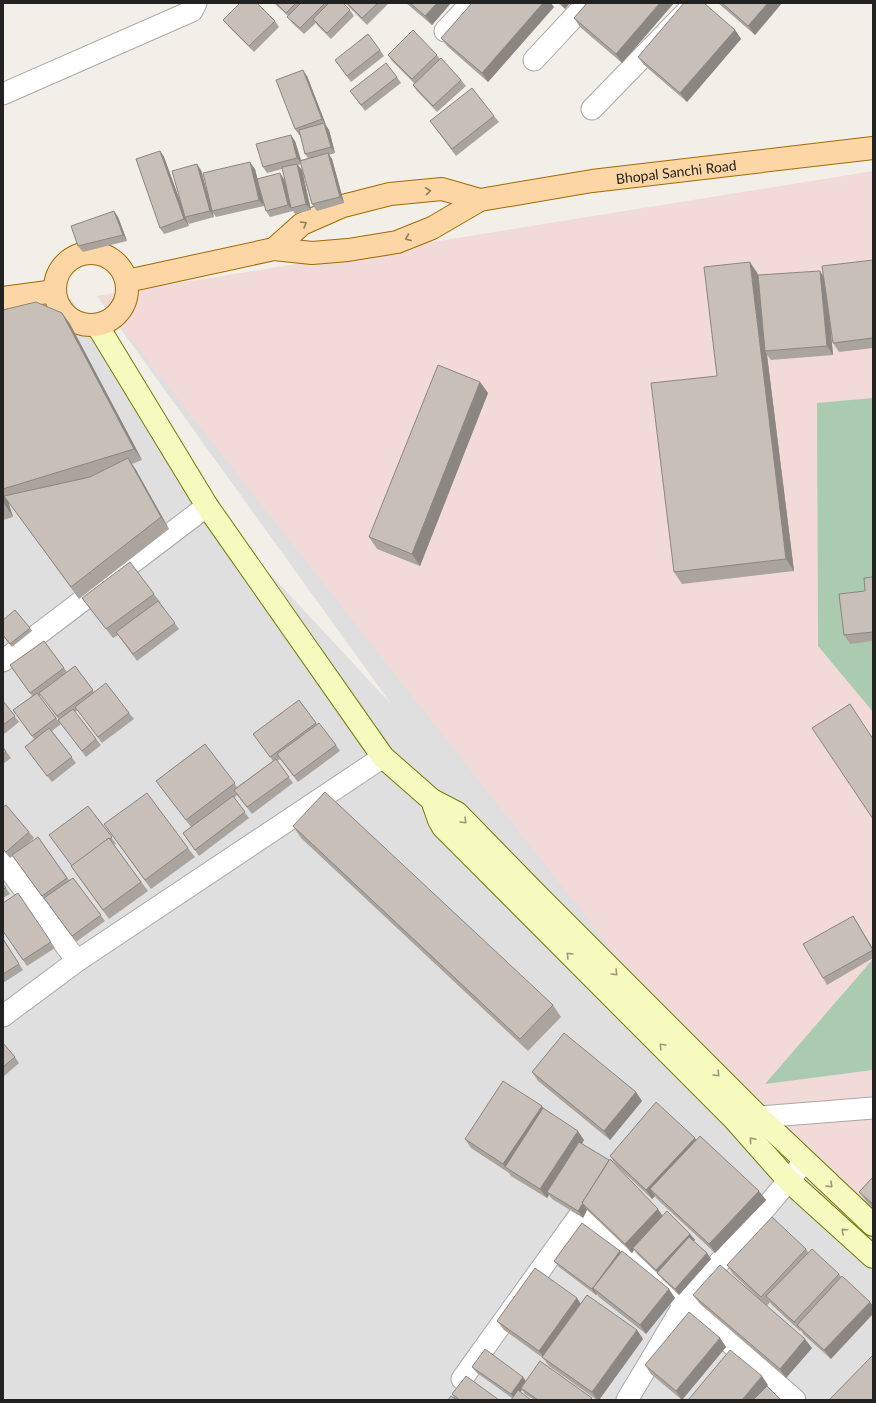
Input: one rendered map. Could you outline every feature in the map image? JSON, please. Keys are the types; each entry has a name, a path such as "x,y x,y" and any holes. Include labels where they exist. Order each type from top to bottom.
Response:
{"main road":[{"name":"Bhopal Sanchi Road","path":"480,200 592,181 873,148"},
{"path":"274,249 302,224 343,206 390,194 442,189 480,200"},
{"path":"127,281 274,249 312,253 348,250 397,242 432,228 480,200"},
{"path":"92,252 109,258 122,270 127,281 127,293 124,304 117,314 108,321 97,325 84,324 73,320 64,313 58,303 55,291 56,279 61,268 69,259 80,254 92,252"},
{"path":"3,298 55,291"},
{"path":"97,325 207,506 383,758 432,800 438,820 443,827 535,907 689,1060 759,1117 873,1225"},
{"path":"689,1060 734,1119 789,1181 873,1258"}],"street":[{"path":"3,94 192,11 196,3"},
{"path":"445,31 472,3"},
{"path":"534,60 587,3"},
{"path":"592,110 695,3"},
{"path":"3,661 207,506"},
{"path":"3,1016 77,961 383,758"},
{"path":"3,861 77,961"},
{"path":"9,905 28,893"},
{"path":"734,1119 873,1108"},
{"path":"627,1400 685,1303 805,1161"},
{"path":"462,1379 579,1216 685,1303 794,1400"}],"shaded area":[{"path":"873,171 873,1231 742,1115 97,296"},
{"path":"873,180 873,1400 3,1400 3,309 71,299 207,506 392,705 97,296"}],"green space":[{"path":"873,398 873,712 818,646 817,403"},
{"path":"873,959 873,1070 765,1084"}],"building":[{"path":"240,3 257,3 275,21 249,46 223,20"},
{"path":"276,3 296,3 286,13"},
{"path":"301,3 325,3 300,28 287,17"},
{"path":"329,3 343,3 350,10 327,33 313,19"},
{"path":"347,3 378,3 362,18"},
{"path":"410,3 437,3 425,16"},
{"path":"472,3 543,3 482,73 441,38"},
{"path":"587,3 660,3 616,54 574,18"},
{"path":"684,3 704,3 735,30 680,93 638,57"},
{"path":"722,3 768,3 748,26"},
{"path":"413,30 437,55 412,79 388,55"},
{"path":"368,34 380,50 347,76 335,60"},
{"path":"441,58 461,80 433,106 413,85"},
{"path":"386,63 397,77 361,105 350,91"},
{"path":"303,70 322,119 295,129 276,80"},
{"path":"472,88 494,116 452,149 430,121"},
{"path":"324,123 331,147 305,154 299,130"},
{"path":"291,135 297,158 263,167 256,144"},
{"path":"160,151 184,219 160,228 136,159"},
{"path":"328,153 340,197 312,204 300,161"},
{"path":"250,162 259,200 212,211 203,173"},
{"path":"197,164 210,211 185,217 172,171"},
{"path":"297,164 306,204 291,208 282,167"},
{"path":"280,173 288,205 266,211 257,179"},
{"path":"114,211 123,235 78,246 71,226"},
{"path":"873,260 873,338 833,343 822,266"},
{"path":"750,262 786,559 674,572 651,383 717,376 704,267"},
{"path":"820,271 827,346 765,351 758,275"},
{"path":"36,302 62,313 134,449 3,489 3,310"},
{"path":"438,365 480,382 412,554 369,537"},
{"path":"128,458 161,517 71,587 4,496 90,477"},
{"path":"130,562 154,594 106,629 82,598"},
{"path":"873,577 873,632 844,635 839,594 865,591 864,578"},
{"path":"158,601 175,623 133,654 116,632"},
{"path":"15,610 30,628 10,644 3,635 3,620"},
{"path":"44,641 64,668 30,693 10,665"},
{"path":"75,666 93,690 57,716 39,693"},
{"path":"106,683 129,713 98,737 75,707"},
{"path":"37,693 56,718 32,736 13,710"},
{"path":"299,700 316,723 270,757 253,734"},
{"path":"3,701 15,716 3,725"},
{"path":"850,704 873,739 873,819 812,728"},
{"path":"73,709 96,739 82,751 58,720"},
{"path":"319,723 336,745 294,776 277,754"},
{"path":"49,728 72,757 47,776 25,747"},
{"path":"205,744 235,783 186,820 156,781"},
{"path":"3,747 6,752 3,754"},
{"path":"276,759 289,777 247,807 234,790"},
{"path":"325,792 553,1005 520,1039 293,826"},
{"path":"147,793 188,848 145,880 104,824"},
{"path":"233,796 245,812 195,850 183,833"},
{"path":"6,805 29,832 6,852 3,849 3,807"},
{"path":"88,806 112,837 72,866 49,835"},
{"path":"38,837 67,878 42,896 12,855"},
{"path":"109,838 141,882 103,910 71,866"},
{"path":"73,878 101,915 72,936 44,898"},
{"path":"18,893 51,942 23,960 3,931 3,903"},
{"path":"853,916 873,950 823,978 803,944"},
{"path":"3,939 19,964 3,974"},
{"path":"564,1033 636,1092 604,1131 532,1072"},
{"path":"3,1043 15,1057 3,1067"},
{"path":"503,1081 542,1106 503,1164 465,1139"},
{"path":"656,1102 695,1138 646,1190 610,1156"},
{"path":"543,1108 578,1131 540,1189 505,1167"},
{"path":"700,1136 759,1191 709,1244 650,1189"},
{"path":"579,1142 609,1160 578,1211 547,1192"},
{"path":"610,1159 658,1209 625,1244 582,1203"},
{"path":"873,1177 873,1204 859,1192"},
{"path":"667,1211 690,1234 656,1270 633,1248"},
{"path":"772,1217 806,1249 761,1297 727,1265"},
{"path":"582,1223 620,1251 592,1289 554,1261"},
{"path":"689,1237 707,1253 675,1289 657,1273"},
{"path":"812,1249 839,1274 794,1322 766,1296"},
{"path":"622,1251 669,1289 640,1325 593,1288"},
{"path":"720,1265 805,1339 780,1369 693,1295"},
{"path":"535,1268 577,1298 539,1351 497,1321"},
{"path":"842,1276 870,1302 824,1350 797,1325"},
{"path":"587,1295 637,1330 592,1392 542,1357"},
{"path":"689,1312 720,1338 676,1391 645,1365"},
{"path":"485,1349 523,1377 511,1394 472,1367"},
{"path":"730,1350 762,1376 742,1400 689,1399"},
{"path":"873,1355 873,1400 829,1400"},
{"path":"540,1361 592,1398 590,1400 538,1400 521,1388"},
{"path":"466,1376 499,1400 460,1400 452,1394"},
{"path":"767,1386 781,1400 753,1400"},
{"path":"518,1390 531,1400 511,1400"},
{"path":"451,1396 457,1400 448,1400"}]}
